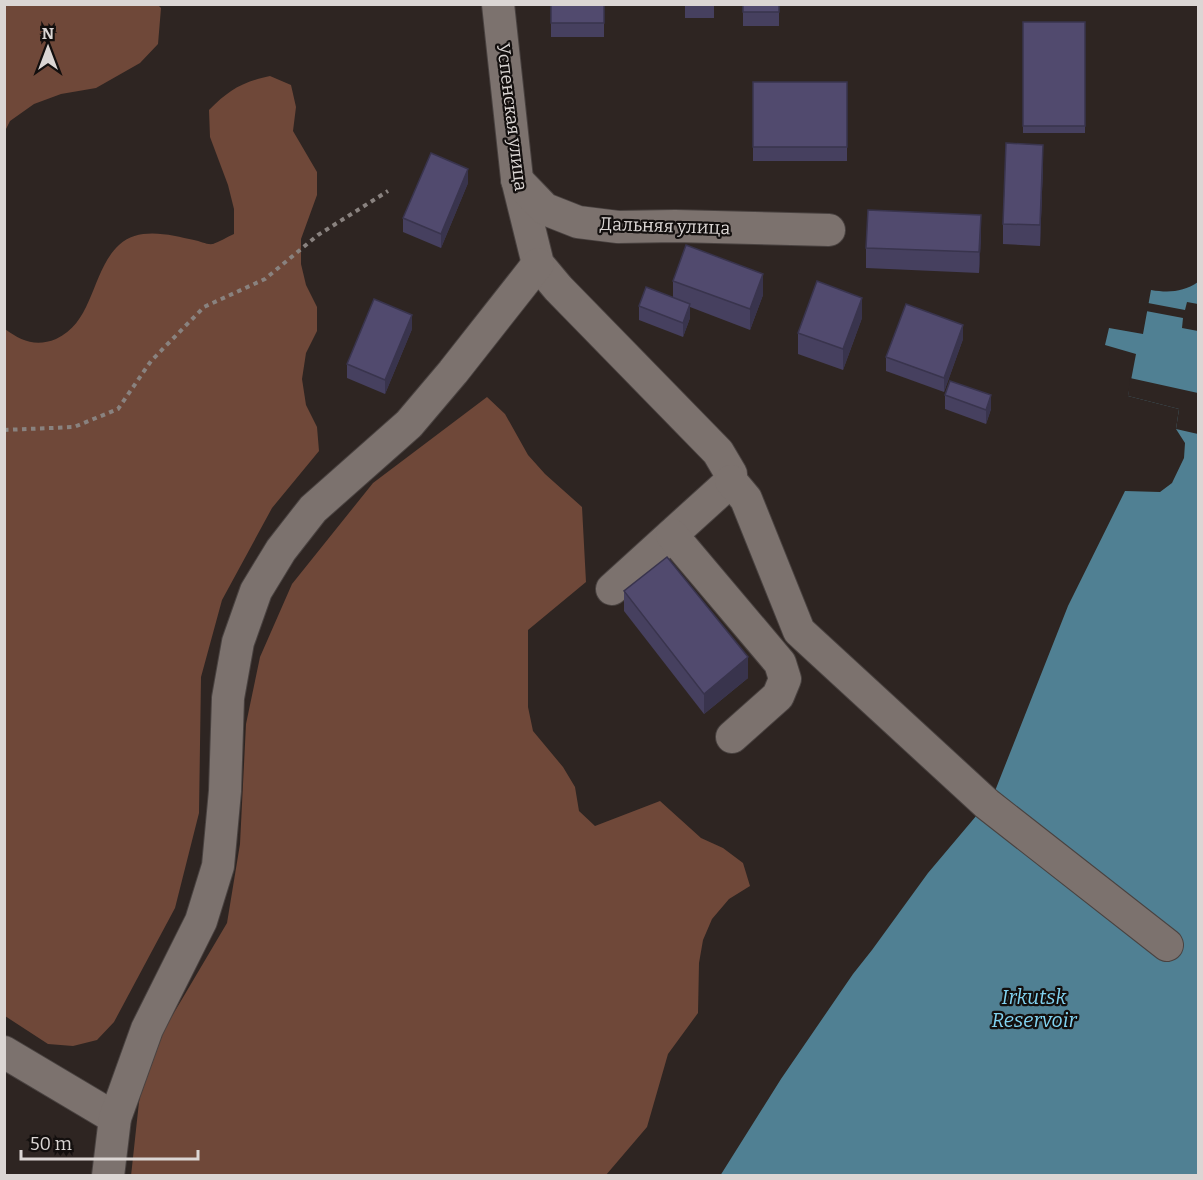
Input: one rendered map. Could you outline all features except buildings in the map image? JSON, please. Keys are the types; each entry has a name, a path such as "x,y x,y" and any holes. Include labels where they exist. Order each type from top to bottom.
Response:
{"street":[{"name":"Успенская улица","path":"498,4 517,179 538,264"},
{"name":"Дальняя улица","path":"517,179 545,209 578,222 618,228 675,226 829,230"},
{"path":"108,1176 115,1118 147,1029 201,921 218,866 225,791 228,698 238,642 256,591 281,550 313,509 409,424 538,264 558,288 718,452 731,474 731,481 746,499 800,631 987,804 1167,945"},
{"path":"612,589 731,481"},
{"path":"672,535 780,663 785,679 778,696 732,737"},
{"path":"4,1052 115,1118"}],"path":[{"path":"4,430 74,427 118,409 151,361 204,307 265,279 318,235 388,191"}],"shaded area":[{"path":"5,4 158,5 161,8 158,44 140,63 96,88 61,94 34,104 10,121 5,131"},
{"path":"270,76 291,85 296,107 293,131 317,172 317,195 301,239 301,264 306,285 317,307 317,331 306,353 302,379 306,405 317,427 319,451 272,508 222,600 201,677 199,813 175,908 114,1022 97,1040 73,1046 48,1044 5,1016 5,329 23,340 35,343 56,339 68,331 85,309 110,256 127,239 155,234 211,244 234,234 234,209 228,185 210,137 209,110 237,88"},
{"path":"487,397 505,414 528,455 545,474 582,507 586,582 528,630 528,707 533,731 563,767 575,787 579,811 595,826 660,801 701,838 723,848 743,863 750,886 729,899 712,919 703,940 699,963 698,1013 668,1054 647,1127 606,1175 131,1176 139,1102 149,1055 227,923 240,844 246,724 260,657 292,584 373,483"}],"water":[{"name":"Irkutsk Reservoir","path":"1198,282 1198,1175 720,1176 781,1079 853,974 928,873 993,796 1068,606 1125,491 1160,492 1172,483 1184,458 1185,443 1176,429 1179,409 1128,396 1136,354 1105,345 1109,328 1143,334 1151,290 1176,291"}],"pier":[{"path":"1187,302 1198,304 1198,331 1182,328 1183,318 1146,311 1148,303 1185,310"},
{"path":"1130,378 1198,393 1198,434 1176,429 1179,409 1128,396"}]}
